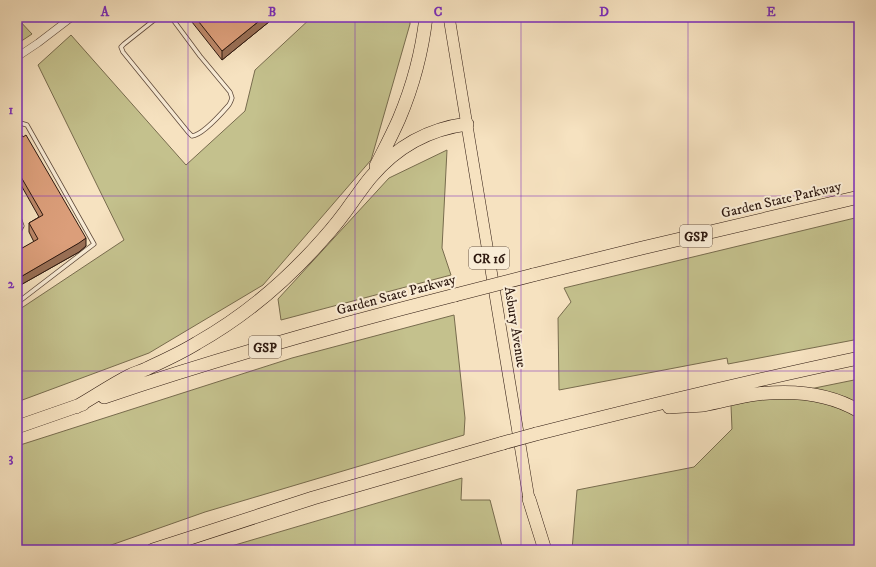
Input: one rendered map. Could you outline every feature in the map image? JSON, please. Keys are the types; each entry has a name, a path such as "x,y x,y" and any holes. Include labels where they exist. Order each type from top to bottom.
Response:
{"highway":[{"path":"371,177 400,117 410,88 419,56 426,17"},
{"path":"76,407 129,376 157,364 198,343 248,309 273,289 311,253 339,221 371,177 392,156 405,146 430,133 446,127 467,124"},
{"name":"Garden State Parkway","path":"17,427 260,348 368,317 635,250 859,197"},
{"path":"153,550 313,498 536,434 635,408 859,358"},
{"path":"635,408 703,405 757,394 788,393 818,396 830,399 851,406 859,411"},
{"path":"529,499 545,550"}],"main road":[{"name":"Asbury Avenue","path":"449,17 529,499"}],"street":[{"path":"17,57 72,17"}],"lane":[{"path":"158,17 121,47 123,52 188,132 192,136 196,136 212,123 229,105 232,98 230,92 200,56 171,17"},
{"path":"17,122 27,124 94,244 17,303"},
{"path":"17,212 22,226 17,235"}],"shaded area":[{"path":"312,17 410,17 410,24 371,160 263,285 149,353 17,402 17,311 124,240 38,65 71,35 186,165 245,111 255,70"},
{"path":"17,18 32,34 17,44"},
{"path":"447,150 442,248 451,275 281,320 278,299 389,178"},
{"path":"859,217 859,339 728,364 727,358 559,390 558,318 571,302 564,288"},
{"path":"454,315 465,418 464,435 205,512 97,550 17,550 17,446 292,358"},
{"path":"859,379 859,550 572,550 577,490 694,467 732,429 731,405"},
{"path":"462,478 461,500 490,500 503,550 218,550"}],"building":[{"path":"195,17 264,17 222,51"},
{"path":"21,134 23,137 26,135 86,238 17,279 17,251 38,239 29,223 43,215 17,170 17,136"}]}
